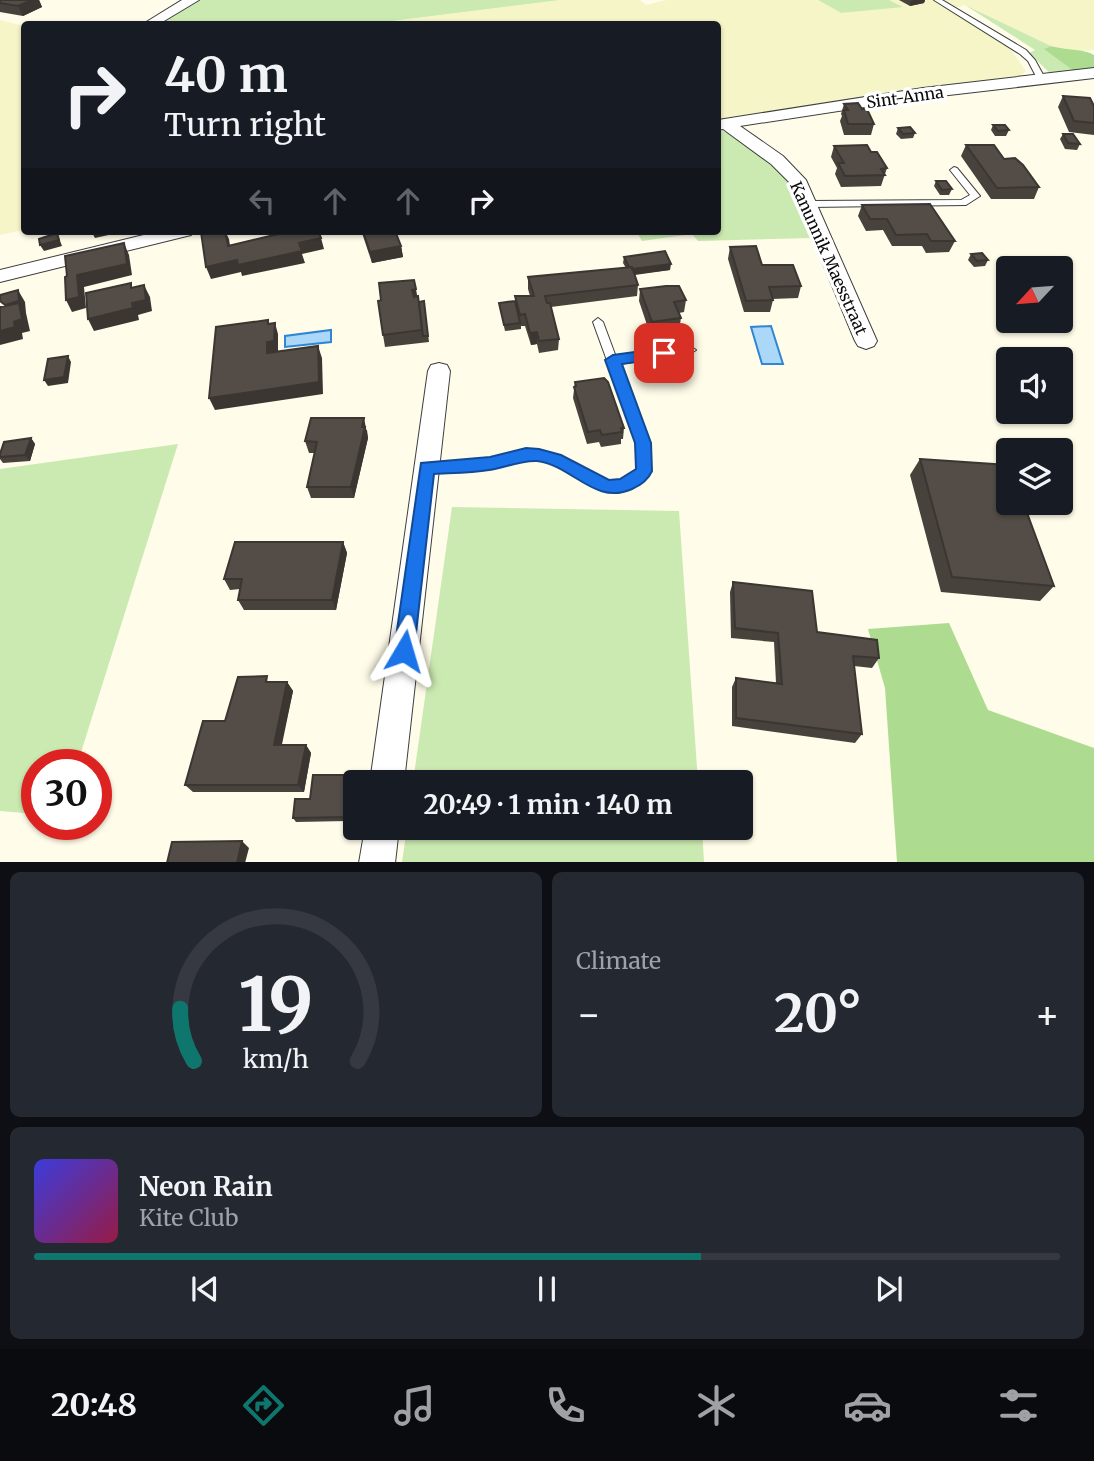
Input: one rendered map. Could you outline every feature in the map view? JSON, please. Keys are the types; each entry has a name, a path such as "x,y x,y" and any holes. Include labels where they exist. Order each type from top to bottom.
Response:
{"street":[{"path":"155,21 192,0"},
{"name":"Sint-Anna","path":"722,125 923,93 1094,74"},
{"name":"Kanunnik Maesstraat","path":"722,125 788,169 797,180 866,341"},
{"path":"82,235 84,255"},
{"path":"0,276 167,235"},
{"path":"389,770 439,370"},
{"path":"377,862 380,840"}],"lane":[{"path":"937,0 1023,52 1036,67 1042,80"},
{"path":"809,204 963,203 971,200 975,196 954,170"},
{"path":"427,468 490,464 526,455 539,455 555,459 607,487 622,486 637,479 644,471 643,443 598,322"},
{"path":"613,360 690,349"}],"green space":[{"path":"198,0 560,0 392,21 163,21"},
{"path":"560,0 640,0 646,5 666,0 818,0 841,13 901,6 889,0 1094,0 1094,50 1071,52 1051,46 965,5 952,9 1011,50 1026,71 1021,76 914,89 721,120 721,21 392,21"},
{"path":"818,0 889,0 903,7 841,13"},
{"path":"965,5 1051,46 1045,49 1075,72 1053,76 1029,53 1035,50"},
{"path":"0,20 21,25 21,231 0,235"},
{"path":"1051,46 1094,55 1094,70 1075,72 1044,49"},
{"path":"721,131 759,151 786,177 795,192 812,238 698,241 693,235 721,235"},
{"path":"638,235 685,235 642,241"},
{"path":"178,444 82,749 21,749 21,813 0,811 0,469"},
{"path":"452,507 679,511 697,770 415,770"},
{"path":"949,623 988,710 1094,748 1094,862 897,862 885,688 868,629"},
{"path":"405,840 703,840 704,862 402,862"}],"water":[{"path":"771,326 783,364 762,364 751,327"},
{"path":"331,330 331,342 285,347 285,336"}],"building":[{"path":"0,0 32,0 18,6 0,3"},
{"path":"1063,96 1090,98 1094,106 1094,123 1074,121"},
{"path":"858,103 862,109 867,109 874,124 848,124 844,110 848,110 844,104"},
{"path":"993,125 1005,125 1009,130 998,131"},
{"path":"910,127 915,133 903,134 898,128"},
{"path":"1063,134 1073,134 1080,144 1068,143"},
{"path":"867,145 871,152 877,152 887,168 881,169 885,175 845,176 838,163 844,163 834,146"},
{"path":"966,145 994,145 1004,159 1015,158 1023,165 1039,187 997,188"},
{"path":"936,181 946,181 952,189 942,190"},
{"path":"930,204 955,241 931,241 927,234 896,235 887,219 870,219 862,205"},
{"path":"58,235 59,240 40,245 39,239"},
{"path":"201,235 226,235 228,246 274,235 320,235 321,238 299,243 302,251 238,265 237,260 206,267"},
{"path":"364,235 397,235 401,246 370,252"},
{"path":"124,243 127,264 77,275 79,297 66,300 65,256"},
{"path":"756,246 762,265 793,265 801,286 769,287 773,300 746,301 730,247"},
{"path":"665,251 671,264 632,269 624,257"},
{"path":"982,253 988,260 977,261 971,254"},
{"path":"632,267 638,285 545,296 547,303 550,303 559,339 539,341 537,332 530,333 525,314 520,315 515,296 534,296 528,277"},
{"path":"414,280 416,289 412,290 414,297 418,296 422,330 383,335 378,301 381,300 379,283"},
{"path":"131,283 131,288 144,285 146,300 132,303 133,308 88,319 86,293"},
{"path":"679,286 686,300 674,302 681,318 652,322 640,289"},
{"path":"18,290 19,301 5,305 0,301 0,295"},
{"path":"424,301 428,336 423,336 419,302"},
{"path":"515,301 520,323 504,325 499,303"},
{"path":"19,303 22,319 14,322 15,327 0,331 0,307"},
{"path":"268,320 268,324 275,323 274,341 267,342 267,353 318,346 319,382 209,398 216,327"},
{"path":"68,356 64,377 44,380 48,359"},
{"path":"604,378 608,382 624,428 621,428 622,432 602,435 600,430 588,432 574,387 575,382"},
{"path":"311,418 364,418 362,427 365,427 351,487 307,487 317,442 305,441"},
{"path":"31,438 25,455 0,457 4,442"},
{"path":"920,459 996,464 996,515 1028,515 1054,586 952,577"},
{"path":"235,542 343,542 332,600 238,600 242,579 224,579"},
{"path":"733,582 812,591 817,632 877,640 879,658 853,656 862,734 736,718 736,678 782,684 778,633 735,628"},
{"path":"267,676 266,682 287,682 274,745 306,745 298,785 185,785 203,721 225,721 238,677"},
{"path":"313,775 343,775 343,817 293,818 295,799 310,799"},
{"path":"242,841 237,862 167,862 172,842"}],"route":[{"path":"404,651 427,468 490,464 526,455 539,455 555,459 607,487 622,486 637,479 644,471 643,443 613,360 664,353"}]}
